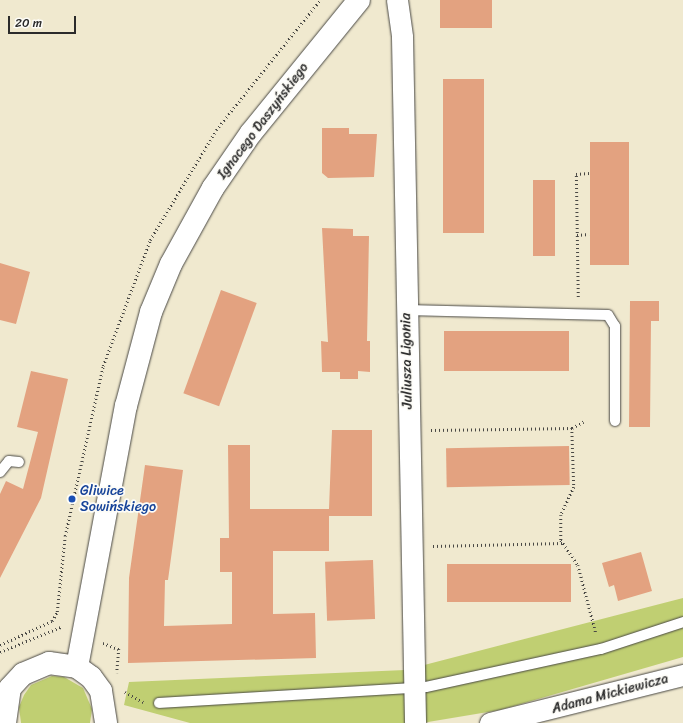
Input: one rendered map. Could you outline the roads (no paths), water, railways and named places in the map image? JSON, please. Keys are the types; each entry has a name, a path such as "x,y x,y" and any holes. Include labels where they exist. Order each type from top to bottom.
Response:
{"street":[{"name":"Ignacego Daszyńskiego","path":"77,667 126,406 151,312 171,264 213,188 251,133 359,0"},
{"name":"Juliusza Ligonia","path":"396,0 402,37 413,689 415,723"},
{"path":"6,723 5,686 35,667 63,663 77,667 91,677 102,691 106,723"},
{"name":"Adama Mickiewicza","path":"490,723 683,675"}],"lane":[{"path":"406,310 600,312 614,320 615,421"},
{"path":"0,472 9,460 19,462"},
{"path":"158,703 413,689 601,649 683,622"}],"place":[{"name":"Gliwice Sowińskiego","path":"72,499"}]}
